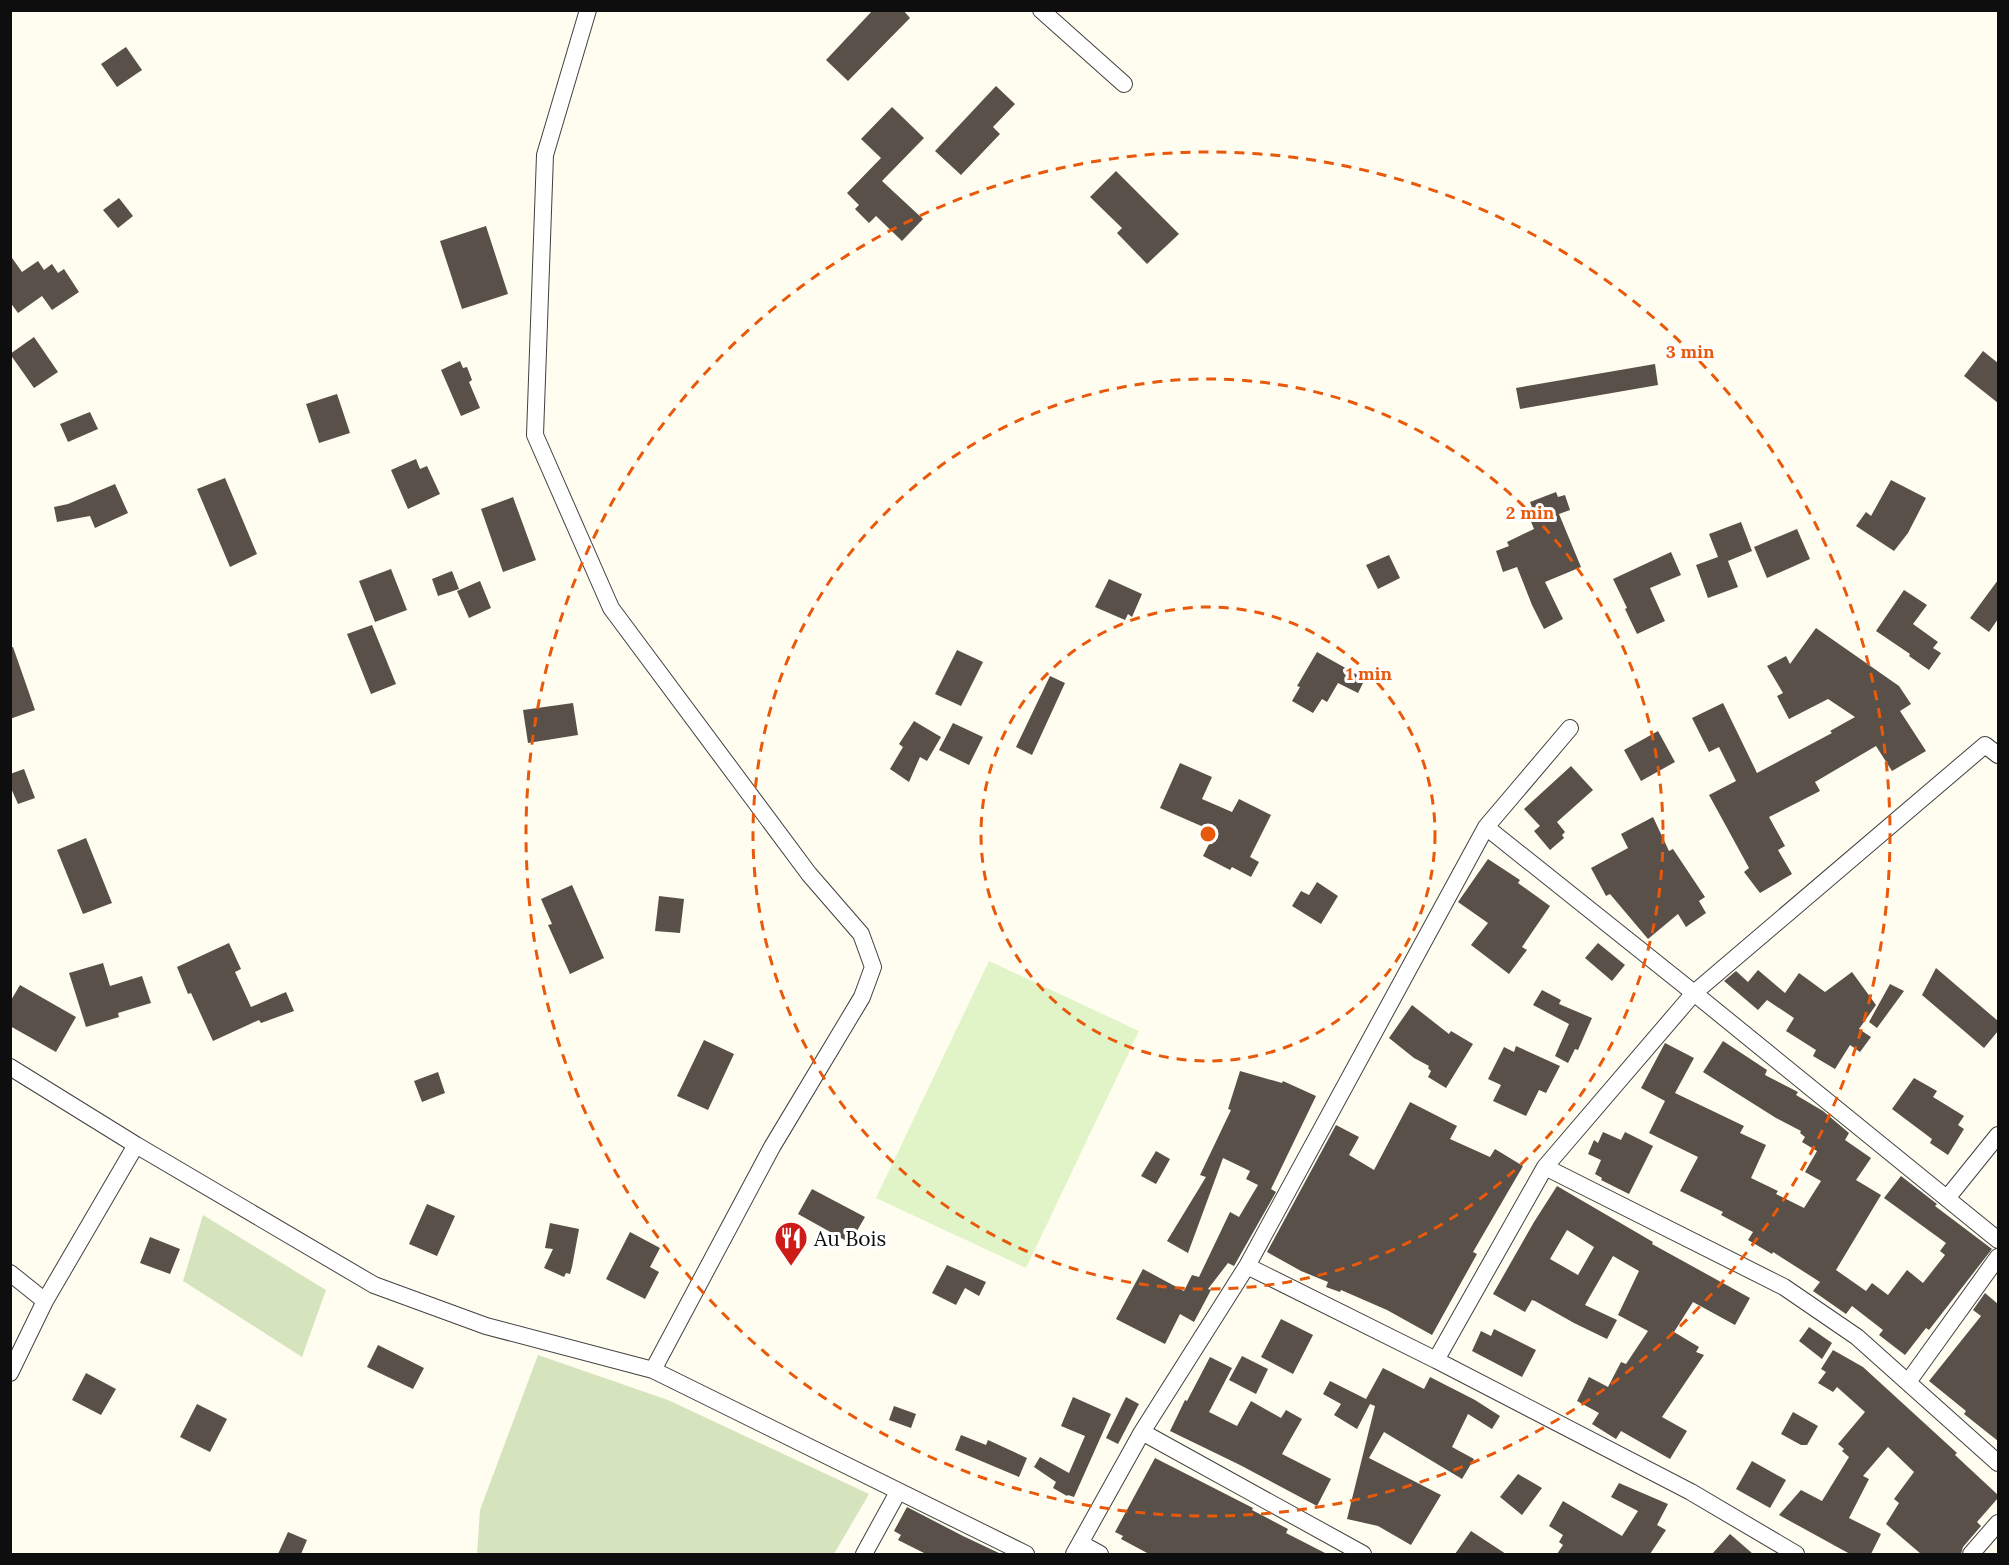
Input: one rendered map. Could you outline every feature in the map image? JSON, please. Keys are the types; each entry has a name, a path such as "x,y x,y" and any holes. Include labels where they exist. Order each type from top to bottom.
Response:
{"street":[{"path":"588,10 545,155 535,435 611,608 809,874 861,934 873,967 862,997 772,1147 652,1370"},
{"path":"1041,10 1124,84"},
{"path":"1100,1554 1077,1549 1142,1432 1247,1266 1486,827 1570,728"},
{"path":"1436,1360 1545,1167 1695,993 1985,745 1998,754"},
{"path":"1486,827 1948,1197 1998,1240"},
{"path":"10,1067 374,1285 486,1326 652,1370 1026,1554"},
{"path":"1948,1197 1998,1135"},
{"path":"10,1374 45,1301 136,1144"},
{"path":"1545,1167 1784,1287 1857,1337 1998,1463"},
{"path":"1908,1383 1998,1257"},
{"path":"1247,1266 1436,1360 1691,1492 1796,1554"},
{"path":"10,1273 45,1301"},
{"path":"1142,1432 1363,1554"},
{"path":"864,1554 898,1492"},
{"path":"1971,1554 1998,1523"}],"green space":[{"path":"989,961 1139,1031 1026,1268 876,1198"},
{"path":"203,1215 326,1290 302,1357 183,1281"},
{"path":"538,1355 668,1400 869,1494 834,1554 477,1554 480,1510"}],"building":[{"path":"873,10 903,10 910,18 848,81 826,60"},
{"path":"126,47 142,70 117,87 101,64"},
{"path":"996,86 1015,104 993,127 1000,134 961,175 935,151"},
{"path":"892,107 924,138 882,181 923,219 902,241 876,216 869,223 855,209 859,205 847,193 881,158 861,139"},
{"path":"1116,171 1179,234 1147,264 1117,233 1122,228 1090,197"},
{"path":"119,198 133,216 118,228 103,210"},
{"path":"486,226 508,294 462,309 440,241"},
{"path":"10,255 22,272 38,261 44,270 52,264 58,273 64,269 79,292 52,310 42,296 18,313 10,302"},
{"path":"34,337 58,372 34,388 10,354"},
{"path":"1983,351 1998,363 1998,403 1964,376"},
{"path":"460,361 463,368 467,367 472,380 469,382 480,408 461,416 441,370"},
{"path":"1655,364 1658,385 1520,409 1516,388"},
{"path":"337,394 350,433 319,443 306,404"},
{"path":"90,412 98,429 68,442 60,424"},
{"path":"416,459 420,469 427,466 440,494 408,509 391,470"},
{"path":"225,478 257,554 230,567 197,489"},
{"path":"1891,480 1926,498 1908,533 1894,551 1856,526 1866,512 1871,516"},
{"path":"115,484 128,513 95,528 90,516 57,522 54,507 68,504"},
{"path":"1556,492 1558,497 1565,495 1570,510 1559,514 1581,567 1545,582 1563,619 1544,629 1517,567 1503,572 1496,551 1509,546 1507,542 1534,529 1527,512 1533,510 1530,502"},
{"path":"513,497 536,560 503,572 481,509"},
{"path":"1741,522 1752,551 1728,561 1738,587 1708,598 1696,565 1718,557 1709,534"},
{"path":"1797,529 1810,559 1767,578 1754,547"},
{"path":"1671,552 1681,575 1650,588 1665,621 1637,634 1613,579"},
{"path":"1389,555 1400,578 1378,589 1366,565"},
{"path":"391,569 407,610 375,622 359,581"},
{"path":"452,571 459,589 438,596 432,579"},
{"path":"1109,579 1142,594 1132,617 1128,614 1125,620 1095,607"},
{"path":"1998,580 1998,619 1989,632 1970,618"},
{"path":"480,581 491,608 469,618 457,591"},
{"path":"1904,590 1927,605 1913,624 1938,642 1933,648 1941,653 1929,670 1876,631"},
{"path":"372,625 396,684 371,694 347,634"},
{"path":"1816,628 1899,686 1911,704 1900,711 1926,751 1892,771 1876,746 1815,782 1820,791 1769,817 1785,846 1778,850 1792,874 1760,893 1744,872 1749,868 1709,795 1736,781 1719,747 1709,752 1692,718 1723,703 1757,773 1832,733 1830,731 1855,717 1828,699 1789,719 1777,696 1783,693 1767,666 1786,656 1790,664"},
{"path":"13,647 35,710 10,719 10,648"},
{"path":"957,650 983,662 961,706 935,694"},
{"path":"1317,652 1365,679 1358,693 1338,683 1327,702 1322,699 1313,713 1292,701 1300,687 1297,686"},
{"path":"1050,676 1065,683 1032,755 1016,747"},
{"path":"573,703 578,735 528,743 523,710"},
{"path":"914,721 941,737 927,761 920,757 909,782 890,769 903,747 899,744"},
{"path":"953,723 983,737 969,765 939,750"},
{"path":"1658,731 1675,762 1641,781 1624,750"},
{"path":"1180,763 1212,777 1202,799 1232,812 1239,799 1271,815 1250,857 1259,862 1251,877 1232,867 1230,870 1203,856 1215,832 1160,808"},
{"path":"1571,766 1593,790 1557,822 1565,832 1562,835 1564,838 1550,850 1534,831 1540,826 1524,809"},
{"path":"24,769 35,798 18,804 10,786 10,774"},
{"path":"1653,817 1669,851 1673,849 1705,897 1699,901 1706,913 1686,927 1678,914 1648,939 1610,894 1606,896 1591,868 1628,848 1621,834"},
{"path":"86,838 112,903 83,914 57,850"},
{"path":"1488,859 1520,880 1518,883 1550,906 1522,947 1527,950 1509,974 1471,945 1488,923 1458,902"},
{"path":"1317,882 1338,896 1321,924 1292,906 1301,891 1309,895"},
{"path":"572,885 604,958 570,974 548,925 552,924 541,899"},
{"path":"659,896 684,899 680,933 655,931"},
{"path":"229,943 241,969 235,972 251,1007 286,992 294,1011 261,1023 259,1020 213,1041 191,993 188,994 177,967"},
{"path":"1598,943 1625,965 1612,981 1585,958"},
{"path":"103,963 110,986 142,976 151,1003 118,1013 119,1017 86,1027 69,973"},
{"path":"1936,968 1998,1021 1998,1031 1984,1048 1922,995"},
{"path":"1758,970 1785,993 1799,973 1825,992 1852,972 1876,1005 1859,1029 1871,1037 1860,1052 1850,1045 1835,1069 1813,1056 1816,1050 1786,1031 1794,1018 1767,1000 1758,1010 1724,981 1736,971 1748,982"},
{"path":"1890,984 1904,991 1877,1028 1869,1022"},
{"path":"20,985 76,1017 56,1052 10,1026 10,1002"},
{"path":"1542,990 1561,1000 1559,1004 1592,1018 1578,1050 1575,1049 1568,1063 1555,1056 1569,1024 1533,1005"},
{"path":"1412,1005 1449,1034 1451,1031 1473,1044 1446,1088 1428,1077 1431,1071 1429,1066 1414,1058 1389,1038"},
{"path":"704,1040 734,1054 708,1110 677,1096"},
{"path":"1723,1041 1767,1070 1765,1075 1798,1092 1796,1095 1823,1111 1849,1133 1845,1140 1871,1158 1856,1180 1881,1195 1836,1270 1866,1291 1872,1283 1888,1295 1907,1270 1923,1283 1945,1255 1940,1251 1946,1243 1884,1198 1901,1176 1937,1204 1935,1206 1992,1249 1929,1330 1926,1328 1905,1355 1879,1335 1883,1330 1852,1306 1846,1314 1813,1291 1820,1282 1773,1252 1772,1254 1748,1240 1753,1232 1721,1215 1723,1212 1680,1191 1698,1157 1649,1133 1665,1101 1641,1088 1665,1043 1694,1058 1675,1093 1744,1126 1740,1133 1766,1145 1751,1178 1778,1191 1776,1194 1804,1208 1821,1181 1805,1172 1817,1151 1802,1142 1805,1137 1800,1133 1801,1131 1703,1072"},
{"path":"1516,1046 1560,1066 1546,1093 1539,1090 1526,1116 1493,1101 1501,1085 1488,1079 1504,1047 1514,1052"},
{"path":"1240,1071 1282,1083 1283,1081 1316,1096 1271,1189 1276,1192 1234,1266 1228,1263 1208,1289 1211,1290 1194,1322 1180,1314 1165,1344 1116,1319 1143,1269 1184,1291 1192,1275 1199,1277 1230,1212 1239,1217 1258,1185 1246,1179 1250,1171 1223,1158 1188,1253 1167,1241 1206,1177 1200,1175 1231,1110 1228,1109"},
{"path":"438,1072 445,1093 422,1102 414,1081"},
{"path":"1914,1078 1937,1091 1933,1097 1964,1116 1958,1125 1964,1129 1948,1155 1930,1143 1932,1139 1892,1109"},
{"path":"1410,1102 1457,1126 1450,1139 1490,1157 1495,1149 1523,1166 1473,1252 1477,1254 1432,1335 1387,1310 1341,1290 1340,1292 1326,1287 1328,1282 1301,1271 1267,1252 1336,1125 1359,1137 1349,1155 1374,1170"},
{"path":"1603,1132 1621,1140 1625,1132 1653,1146 1629,1194 1601,1180 1602,1178 1595,1174 1601,1160 1588,1154 1594,1140 1598,1143"},
{"path":"1156,1151 1170,1159 1156,1184 1141,1176"},
{"path":"1557,1186 1653,1242 1652,1244 1750,1298 1735,1325 1693,1302 1674,1332 1699,1347 1696,1352 1704,1355 1662,1417 1687,1431 1670,1459 1621,1431 1616,1439 1592,1424 1599,1413 1577,1401 1589,1377 1608,1387 1621,1362 1626,1364 1648,1331 1618,1315 1639,1271 1613,1256 1585,1305 1617,1320 1607,1339 1535,1301 1532,1300 1525,1312 1493,1294","holes":["1567,1230 1594,1247 1578,1275 1550,1259"]},
{"path":"812,1189 865,1217 850,1243 798,1214"},
{"path":"427,1204 455,1216 437,1256 409,1244"},
{"path":"550,1223 579,1229 570,1274 566,1273 564,1277 544,1268 553,1249 545,1248"},
{"path":"630,1232 660,1248 650,1267 659,1272 645,1299 606,1279"},
{"path":"150,1237 180,1249 170,1274 140,1263"},
{"path":"947,1265 986,1282 979,1296 965,1288 956,1305 932,1293"},
{"path":"1985,1293 1998,1304 1998,1441 1964,1414 1966,1411 1929,1381 1981,1316 1973,1310"},
{"path":"1281,1319 1313,1335 1293,1374 1261,1357"},
{"path":"1809,1327 1832,1343 1822,1359 1799,1341"},
{"path":"1494,1329 1536,1350 1522,1377 1472,1351 1481,1331 1491,1336"},
{"path":"378,1345 424,1368 413,1389 367,1367"},
{"path":"1833,1350 1863,1367 1957,1453 1955,1455 1998,1495 1998,1498 1977,1522 1981,1526 1963,1547 1961,1554 1921,1554 1886,1524 1899,1503 1894,1499 1914,1472 1888,1447 1863,1476 1869,1479 1849,1518 1881,1534 1871,1554 1850,1554 1779,1515 1801,1490 1822,1501 1849,1457 1838,1444 1865,1412 1837,1387 1833,1392 1818,1383 1826,1372 1821,1369"},
{"path":"1242,1356 1268,1369 1256,1394 1229,1380"},
{"path":"1210,1357 1232,1368 1209,1412 1237,1426 1251,1401 1281,1418 1286,1410 1302,1419 1282,1454 1331,1479 1317,1506 1170,1431"},
{"path":"1383,1368 1424,1389 1430,1377 1475,1400 1500,1416 1492,1429 1468,1414 1452,1447 1474,1459 1462,1479 1384,1432 1369,1458 1441,1495 1411,1545 1378,1526 1347,1519 1375,1406 1370,1404 1357,1429 1334,1415 1341,1404 1323,1394 1330,1381 1366,1399"},
{"path":"86,1373 116,1389 101,1415 72,1400"},
{"path":"1073,1397 1111,1414 1074,1497 1067,1496 1053,1488 1056,1482 1034,1467 1040,1457 1069,1473 1085,1436 1061,1426"},
{"path":"1126,1397 1139,1404 1118,1444 1106,1438"},
{"path":"197,1404 227,1419 210,1452 180,1437"},
{"path":"894,1406 916,1414 911,1428 889,1420"},
{"path":"1793,1412 1818,1426 1807,1445 1801,1445 1781,1434"},
{"path":"961,1435 986,1445 988,1440 1027,1458 1019,1477 955,1450"},
{"path":"1155,1458 1253,1508 1252,1510 1288,1529 1286,1533 1327,1554 1149,1554 1121,1539 1123,1536 1115,1532"},
{"path":"1752,1461 1786,1480 1770,1508 1736,1489"},
{"path":"1518,1474 1542,1488 1522,1515 1500,1497"},
{"path":"1619,1483 1668,1504 1657,1525 1666,1530 1650,1554 1557,1554 1563,1545 1559,1542 1563,1535 1549,1526 1563,1501 1622,1536 1638,1511 1611,1497"},
{"path":"907,1507 1001,1554 926,1554 898,1540 901,1535 894,1531"},
{"path":"1471,1531 1506,1554 1455,1554"},
{"path":"288,1532 307,1540 301,1554 278,1554"},
{"path":"1730,1534 1753,1554 1712,1554"}],"place":[{"name":"Au Bois","path":"791,1267"}]}
